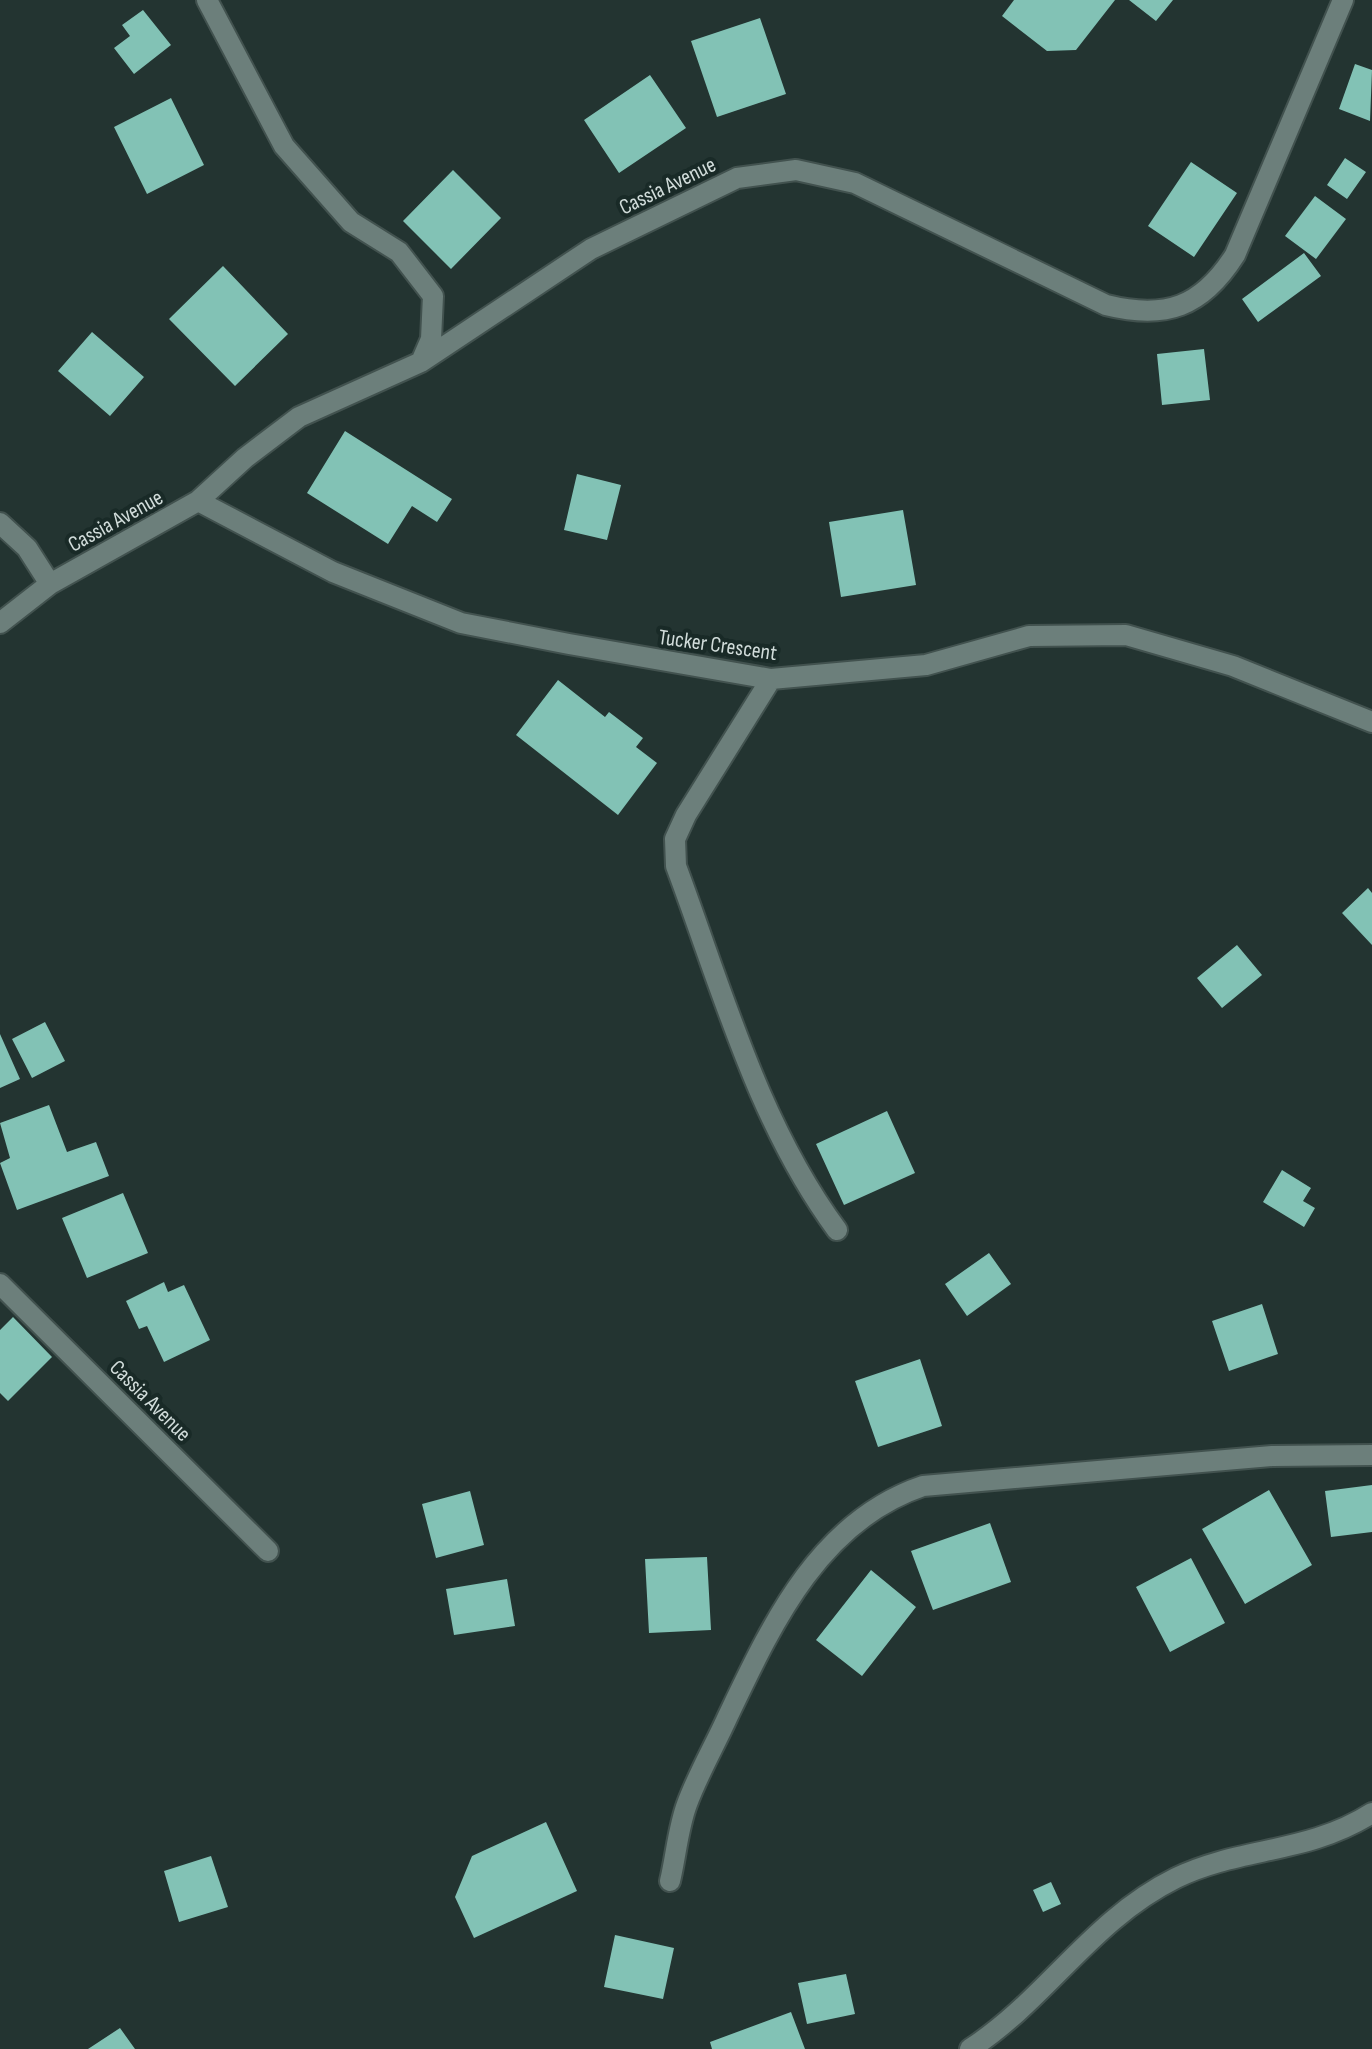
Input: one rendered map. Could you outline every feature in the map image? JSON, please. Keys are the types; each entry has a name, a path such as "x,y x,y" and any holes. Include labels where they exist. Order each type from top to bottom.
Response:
{"street":[{"path":"207,0 284,146 351,222 399,252 433,296 431,339 421,362"},
{"name":"Cassia Avenue","path":"0,623 50,584 198,501 245,458 299,417 421,362 591,249 737,178 796,170 855,183 1106,305 1136,313 1167,311 1195,300 1219,281 1235,255 1343,0"},
{"name":"Tucker Crescent","path":"198,501 333,572 461,623 771,679 926,665 1029,636 1126,635 1233,666 1372,722"},
{"path":"0,523 27,548 50,584"},
{"path":"771,679 686,815 675,839 676,866 769,1116 816,1201 837,1230"},
{"name":"Cassia Avenue","path":"0,1284 268,1551"},
{"path":"670,1881 686,1805 764,1641 822,1555 851,1526 883,1502 923,1486 1272,1456 1372,1455"},
{"path":"970,2049 1011,2021 1095,1933 1176,1878 1213,1864 1294,1847 1346,1830 1372,1813"}],"building":[{"path":"1014,0 1115,0 1076,50 1047,51 1002,16"},
{"path":"1129,0 1173,0 1156,21"},
{"path":"143,10 171,45 134,74 114,48 130,36 122,25"},
{"path":"760,18 786,94 717,117 691,41"},
{"path":"1355,64 1372,70 1370,121 1339,109"},
{"path":"650,75 686,128 619,173 584,120"},
{"path":"171,98 204,165 147,194 114,127"},
{"path":"1345,158 1366,172 1347,199 1327,185"},
{"path":"1191,162 1237,193 1194,257 1148,226"},
{"path":"453,170 501,218 451,269 403,221"},
{"path":"1315,196 1346,219 1316,259 1285,236"},
{"path":"1304,253 1321,276 1258,322 1242,299"},
{"path":"223,266 288,334 235,386 169,319"},
{"path":"92,332 144,377 110,416 58,371"},
{"path":"1204,349 1210,400 1162,405 1157,354"},
{"path":"345,431 452,499 437,522 412,506 388,544 307,493"},
{"path":"577,474 621,485 607,540 564,530"},
{"path":"903,510 916,585 841,597 829,522"},
{"path":"558,680 605,717 609,712 643,738 636,747 657,763 618,815 516,735"},
{"path":"1368,888 1372,893 1372,945 1342,913"},
{"path":"1237,945 1262,975 1222,1008 1197,978"},
{"path":"45,1022 65,1061 32,1078 12,1039"},
{"path":"0,1034 20,1079 0,1088"},
{"path":"49,1105 67,1152 96,1142 109,1176 17,1210 0,1163 10,1158 0,1123"},
{"path":"887,1111 915,1173 844,1205 816,1144"},
{"path":"1282,1170 1311,1188 1303,1201 1315,1208 1304,1227 1263,1202"},
{"path":"123,1193 148,1253 87,1278 62,1218"},
{"path":"989,1253 1011,1284 967,1316 945,1284"},
{"path":"164,1282 168,1292 184,1285 210,1340 164,1362 147,1326 139,1329 126,1301"},
{"path":"1262,1304 1278,1354 1229,1371 1212,1321"},
{"path":"13,1317 52,1357 8,1401 0,1393 0,1330"},
{"path":"920,1359 942,1426 878,1447 855,1381"},
{"path":"1372,1485 1372,1532 1331,1537 1325,1491"},
{"path":"1269,1490 1312,1565 1245,1604 1202,1529"},
{"path":"470,1491 484,1545 436,1558 422,1504"},
{"path":"990,1523 1011,1582 933,1610 911,1551"},
{"path":"707,1557 711,1630 649,1633 645,1559"},
{"path":"1191,1558 1225,1623 1170,1652 1136,1587"},
{"path":"871,1570 916,1607 862,1676 816,1640"},
{"path":"507,1579 515,1626 454,1635 446,1589"},
{"path":"546,1822 577,1891 474,1938 455,1897 472,1856"},
{"path":"211,1856 228,1907 179,1922 164,1871"},
{"path":"1051,1882 1061,1904 1043,1912 1033,1890"},
{"path":"615,1935 674,1948 663,1999 604,1987"},
{"path":"846,1974 855,2014 807,2024 798,1983"},
{"path":"791,2012 805,2049 712,2049 710,2042"},
{"path":"120,2028 135,2049 88,2049"}]}
